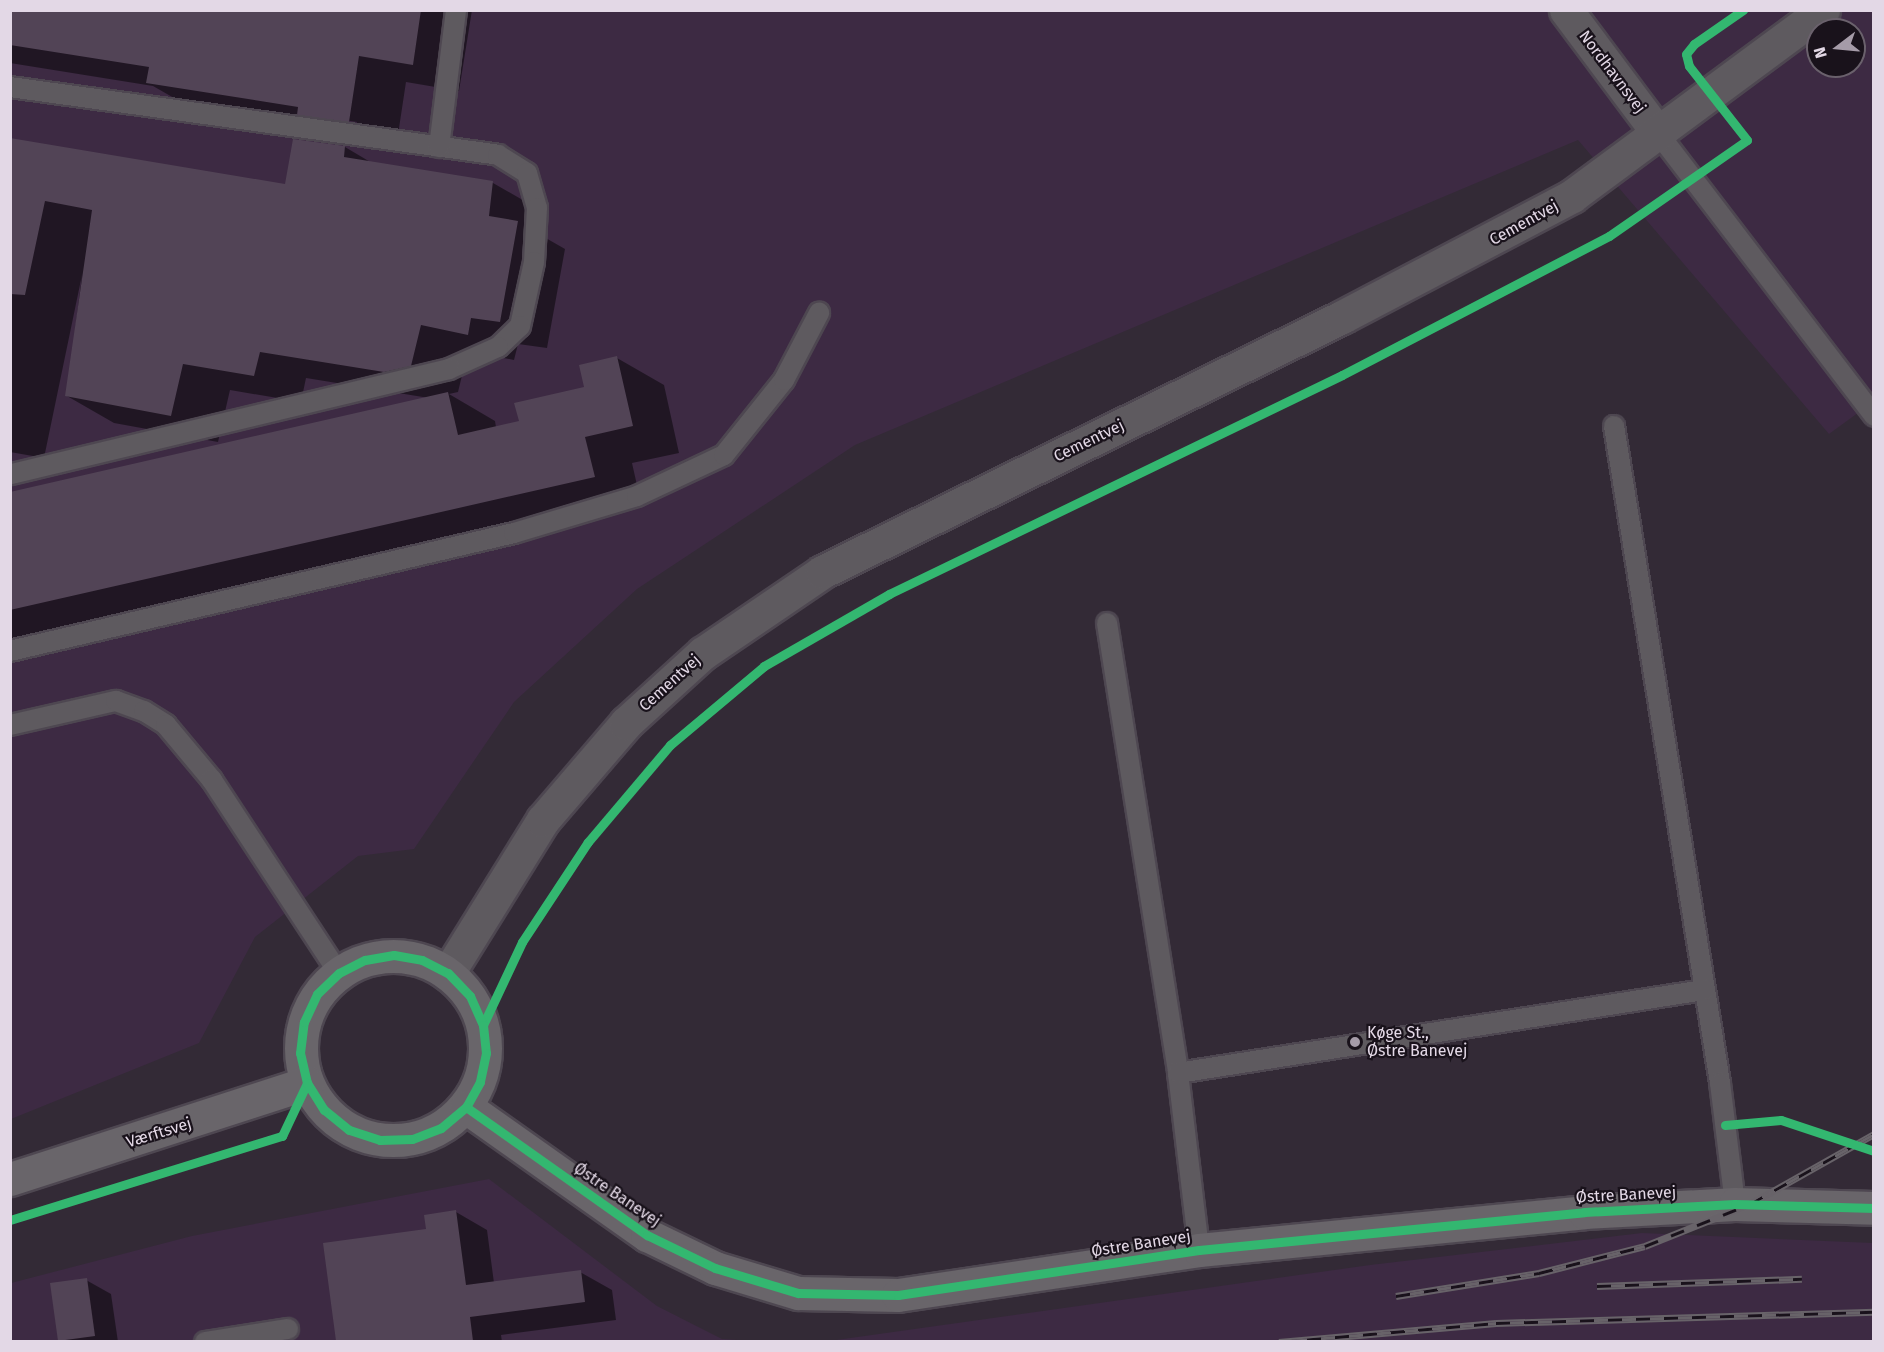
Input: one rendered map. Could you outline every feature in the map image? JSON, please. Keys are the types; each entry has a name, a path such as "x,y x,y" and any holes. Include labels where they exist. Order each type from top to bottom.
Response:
{"street":[{"name":"Nordhavnsvej","path":"1566,10 1658,132"},
{"name":"Cementvej","path":"448,973 543,820 626,723 703,653 822,572 1469,254 1572,196 1823,10"},
{"path":"394,955 422,960 448,973 470,996 483,1025 486,1053 480,1082 466,1107 441,1128 412,1139 380,1140 349,1130 324,1110 307,1083 300,1053 304,1022 317,994 339,973 365,960 394,955"},
{"name":"Værftsvej","path":"10,1179 307,1083"},
{"name":"Østre Banevej","path":"466,1107 647,1235 715,1268 798,1293 898,1295 1199,1250 1584,1212 1735,1204 1874,1208"}],"lane":[{"path":"439,147 456,10"},
{"path":"10,87 498,155 527,173 537,208 534,262 520,326 498,347 448,369 10,474"},
{"path":"1658,132 1874,416"},
{"path":"10,651 514,533 637,496 724,455 784,380 819,313"},
{"path":"1614,426 1704,990 1735,1204"},
{"path":"1107,623 1178,1073 1199,1250"},
{"path":"10,725 116,701 144,711 166,725 212,780 339,973"},
{"path":"1178,1073 1704,990"},
{"path":"205,1341 288,1329"}],"shaded area":[{"path":"11,11 1873,11 1873,402 1829,434 1578,140 855,445 637,589 514,702 414,849 358,856 255,937 199,1043 11,1119"},
{"path":"489,1179 657,1306 722,1339 752,1341 11,1342 11,1283 192,1236"},
{"path":"1642,1233 1873,1243 1873,1341 829,1341 1370,1265"}],"building":[{"path":"10,10 421,10 413,65 359,56 349,122 297,115 298,107 146,83 149,67 10,45"},
{"path":"10,138 285,184 293,139 345,146 344,157 493,181 489,216 518,221 500,322 471,318 468,335 421,325 411,366 384,372 260,352 254,376 183,364 171,416 65,396 92,210 45,201 25,295 10,294"},
{"path":"617,356 633,426 585,437 595,477 10,610 10,492 448,392 458,435 519,421 514,403 584,387 579,365"},
{"path":"456,1210 466,1285 581,1270 585,1302 470,1317 473,1341 336,1341 323,1243 426,1229 424,1215"},
{"path":"87,1278 95,1336 58,1341 50,1283"}],"railway":[{"path":"1396,1296 1539,1273 1645,1246 1750,1204 1874,1134"},
{"path":"1597,1286 1802,1279"},
{"path":"1279,1342 1496,1323 1874,1312"}],"cycle path":[{"path":"483,1025 522,942 588,842 670,745 764,666 889,594 1342,375 1609,236 1747,140 1689,66 1686,54 1694,44 1743,10"},
{"path":"10,1220 282,1136 307,1083 300,1053 304,1022 317,994 339,973 365,960 394,955 422,960 448,973 470,996 483,1025 486,1053 480,1082 466,1107 441,1128 412,1139 380,1140 349,1130 324,1110 307,1083"},
{"path":"466,1107 647,1235 715,1268 798,1293 898,1295 1199,1250 1584,1212 1735,1204 1874,1208"},
{"path":"1725,1125 1781,1120 1874,1151"}],"place":[{"name":"Køge St., Østre Banevej","path":"1355,1042"}]}
